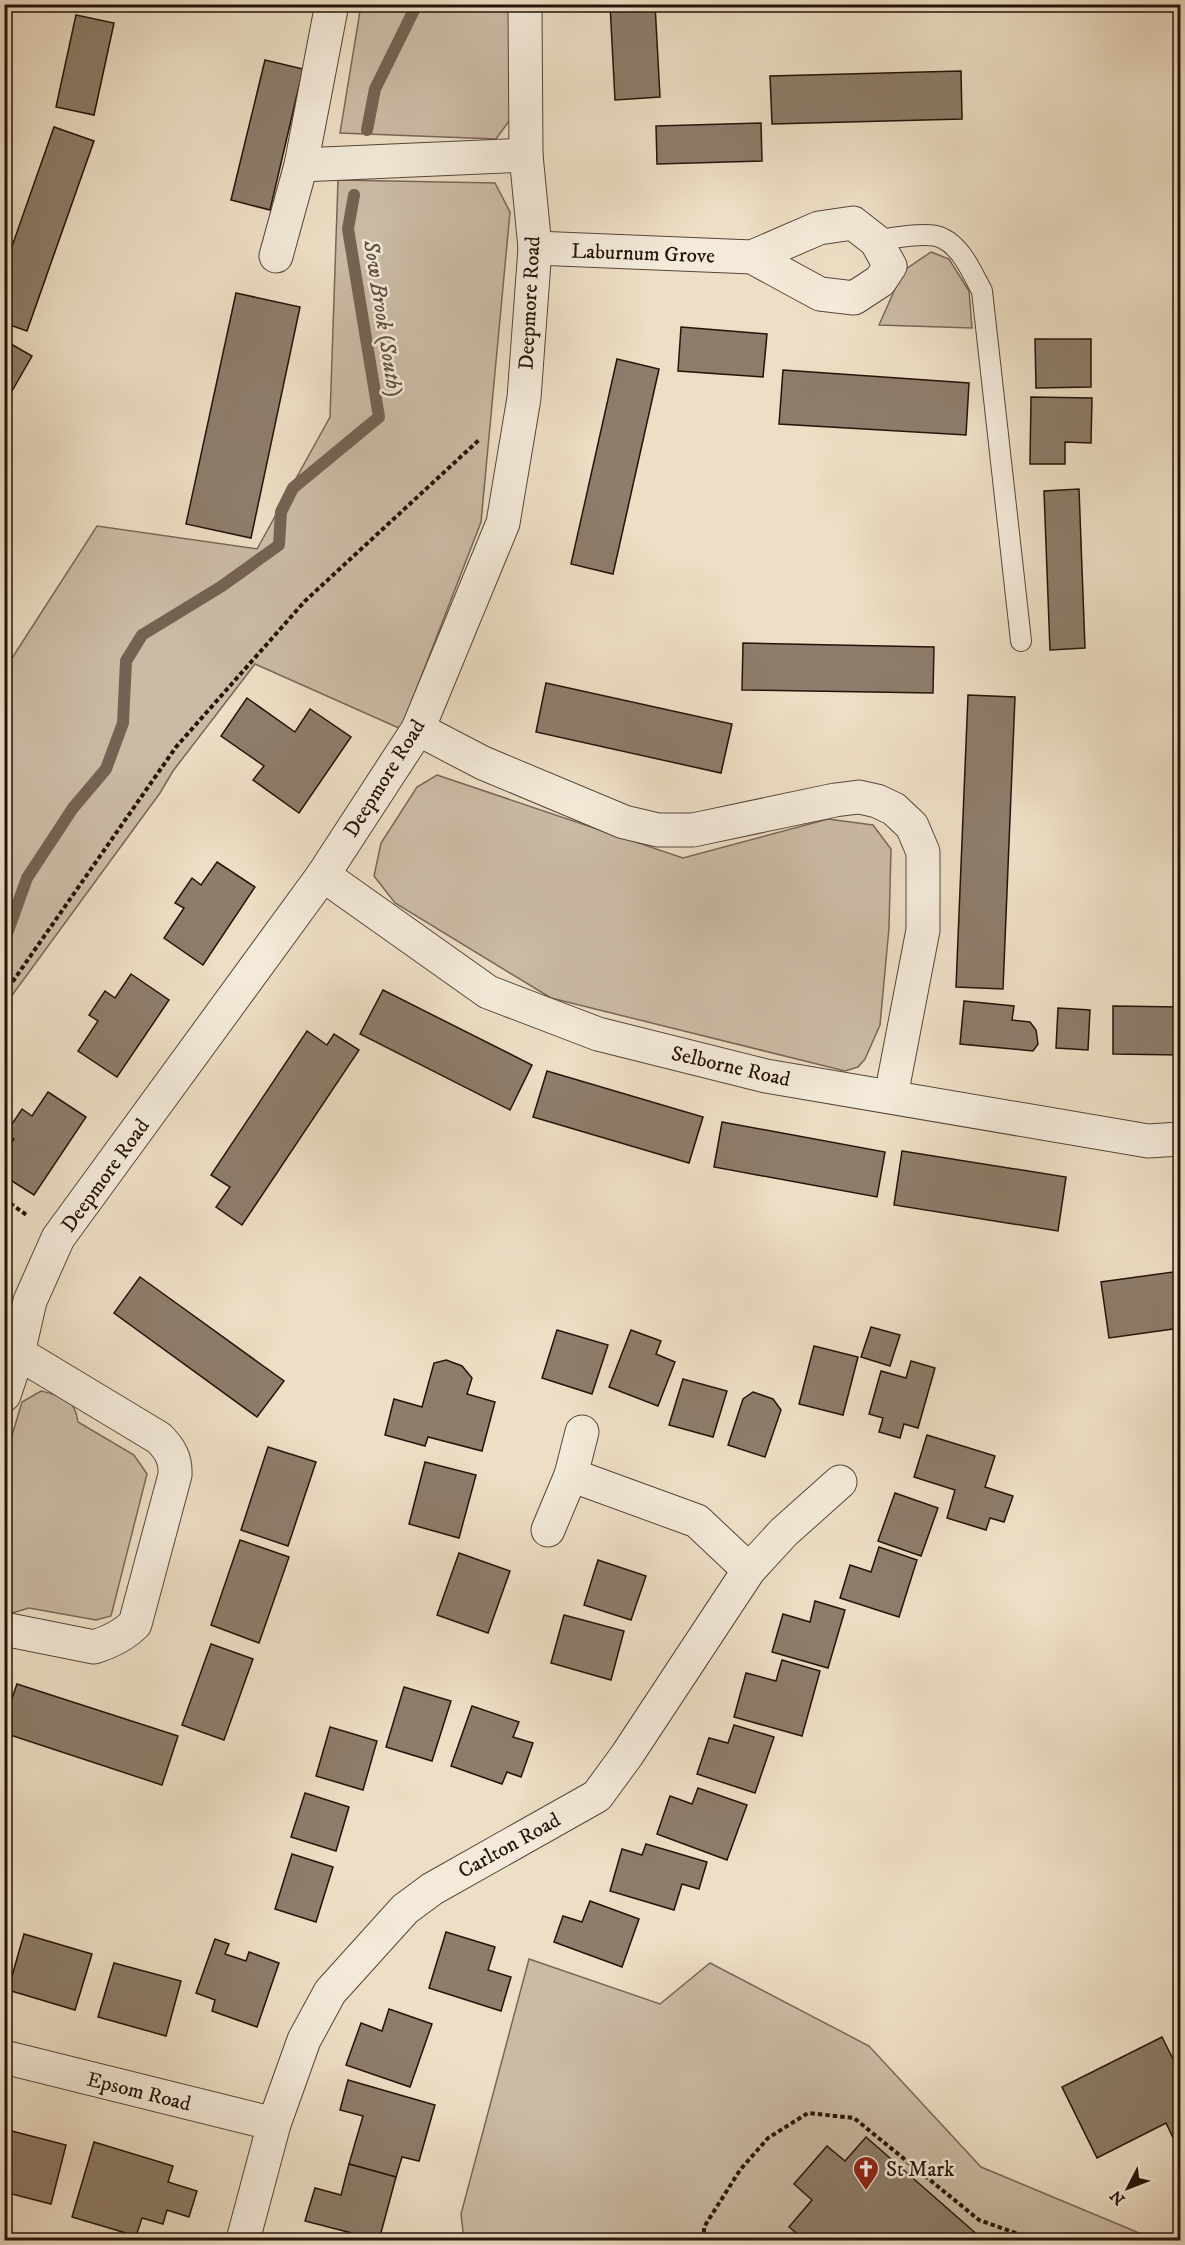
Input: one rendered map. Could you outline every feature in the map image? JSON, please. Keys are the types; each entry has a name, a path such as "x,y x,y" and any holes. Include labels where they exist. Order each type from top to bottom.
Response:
{"street":[{"name":"Deepmore Road","path":"4,1395 18,1353 30,1301 58,1238 323,875 418,729 503,523 524,398 535,248 526,155 525,4"},
{"path":"276,256 301,165 331,9"},
{"path":"301,165 526,155"},
{"name":"Laburnum Grove","path":"535,248 752,257 819,228 853,223 876,241 890,266 880,281 854,298 820,294 752,257"},
{"path":"418,729 483,763 624,822 658,830 693,830 824,802 859,797 877,801 894,809 912,826 923,852 923,930 891,1096"},
{"name":"Selborne Road","path":"323,875 488,992 597,1034 766,1076 1148,1141 1180,1139"},
{"path":"4,1629 94,1647 126,1634 135,1624 176,1464 168,1447 159,1438 18,1353"},
{"path":"548,1530 571,1475 582,1432"},
{"path":"571,1475 697,1521 749,1570"},
{"name":"Carlton Road","path":"243,2241 274,2124 304,2040 330,1992 405,1910 432,1889 597,1796 627,1755 749,1570 784,1532 840,1482"},
{"name":"Epsom Road","path":"4,2057 274,2124"}],"lane":[{"path":"876,241 902,236 942,237 964,257 982,291 1021,641"}],"path":[{"path":"4,994 176,747 304,601 480,438"},
{"path":"704,2241 704,2227 740,2170 768,2138 808,2113 854,2118 979,2220 1035,2241"}],"shaded area":[{"path":"361,5 509,5 512,117 496,139 340,133"},
{"path":"338,180 495,183 510,212 481,522 401,729 255,664 173,771 160,793 5,1005 5,669 97,526 257,549 330,417"},
{"path":"931,252 949,259 969,291 972,328 879,325 903,271"},
{"path":"437,775 683,858 828,819 873,825 891,849 889,928 880,1025 865,1059 858,1067 845,1071 551,998 395,903 374,876 381,843 417,787"},
{"path":"41,1391 66,1399 74,1408 78,1422 134,1455 147,1474 111,1616 96,1620 29,1608 9,1614 5,1611 4,1462 22,1402"},
{"path":"529,1959 660,2004 710,1963 869,2046 981,2167 1156,2240 464,2240 461,2214"}],"building":[{"path":"610,4 655,4 660,97 615,100"},
{"path":"76,15 114,23 94,115 56,107"},
{"path":"265,60 303,69 270,210 231,200"},
{"path":"961,71 962,119 772,124 770,76"},
{"path":"761,123 762,161 657,164 656,126"},
{"path":"54,127 94,141 27,331 4,323 4,269"},
{"path":"236,293 300,307 251,538 186,524"},
{"path":"681,327 767,334 763,377 678,371"},
{"path":"1035,339 1091,339 1091,387 1036,388"},
{"path":"4,340 32,356 4,405"},
{"path":"617,359 659,369 613,574 571,564"},
{"path":"783,370 969,383 966,435 779,424"},
{"path":"1031,397 1092,398 1091,443 1065,442 1065,464 1030,464"},
{"path":"1079,489 1085,648 1050,650 1044,491"},
{"path":"743,643 934,647 933,693 742,690"},
{"path":"546,683 732,724 721,773 536,732"},
{"path":"968,695 1015,697 1003,989 956,987"},
{"path":"247,698 295,732 310,709 351,737 299,813 253,780 264,766 221,736"},
{"path":"217,862 255,887 203,965 164,938 184,908 175,903 192,878 201,885"},
{"path":"131,974 169,1000 117,1077 78,1051 98,1021 89,1015 105,991 115,998"},
{"path":"383,990 532,1065 510,1110 360,1034"},
{"path":"964,1001 1014,1006 1012,1020 1030,1022 1036,1030 1038,1044 1033,1051 960,1044"},
{"path":"1113,1006 1180,1007 1180,1055 1113,1054"},
{"path":"1058,1008 1090,1010 1088,1050 1056,1048"},
{"path":"307,1031 327,1045 334,1034 359,1050 242,1225 216,1207 230,1187 211,1175"},
{"path":"547,1071 703,1117 689,1163 533,1117"},
{"path":"48,1092 86,1117 34,1195 4,1176 4,1154 14,1139 6,1133 22,1109 32,1116"},
{"path":"722,1122 885,1152 877,1197 714,1167"},
{"path":"902,1151 1066,1177 1058,1231 894,1205"},
{"path":"1180,1271 1180,1328 1109,1338 1101,1282"},
{"path":"140,1277 284,1381 257,1417 114,1313"},
{"path":"871,1327 900,1335 890,1366 861,1357"},
{"path":"557,1330 608,1345 592,1394 542,1378"},
{"path":"631,1330 661,1341 656,1354 675,1362 658,1406 609,1387"},
{"path":"814,1346 858,1357 843,1415 799,1404"},
{"path":"446,1360 462,1366 472,1378 467,1394 495,1402 482,1451 428,1437 425,1446 385,1435 394,1399 422,1407 434,1363"},
{"path":"911,1361 935,1368 918,1428 904,1424 900,1438 879,1432 883,1418 869,1414 881,1371 906,1378"},
{"path":"683,1379 727,1391 713,1437 669,1425"},
{"path":"753,1392 773,1399 781,1410 765,1457 728,1445 743,1399"},
{"path":"927,1435 995,1456 985,1487 1013,1496 1004,1522 990,1518 986,1530 947,1518 955,1490 914,1477"},
{"path":"268,1447 316,1462 288,1546 241,1530"},
{"path":"425,1462 476,1475 459,1538 409,1524"},
{"path":"895,1493 938,1508 921,1556 878,1541"},
{"path":"240,1540 289,1557 259,1643 211,1625"},
{"path":"879,1547 917,1560 899,1617 840,1598 850,1565 871,1572"},
{"path":"459,1553 510,1571 488,1633 437,1615"},
{"path":"598,1560 646,1576 631,1620 584,1605"},
{"path":"815,1601 845,1610 828,1668 772,1652 783,1614 810,1622"},
{"path":"564,1615 624,1631 611,1680 551,1663"},
{"path":"211,1644 253,1659 224,1740 182,1725"},
{"path":"782,1660 820,1671 802,1736 734,1717 746,1673 776,1681"},
{"path":"17,1684 178,1736 162,1785 4,1733 4,1721"},
{"path":"404,1687 451,1701 432,1761 386,1747"},
{"path":"472,1706 519,1722 513,1737 533,1743 521,1777 507,1772 502,1784 451,1766"},
{"path":"734,1725 774,1737 755,1793 697,1774 709,1738 728,1743"},
{"path":"330,1727 377,1741 363,1790 316,1776"},
{"path":"698,1788 747,1805 727,1860 657,1834 670,1796 692,1804"},
{"path":"305,1793 349,1807 336,1851 291,1837"},
{"path":"646,1844 707,1862 699,1889 682,1884 674,1910 610,1891 622,1849 642,1855"},
{"path":"292,1854 333,1867 316,1922 275,1909"},
{"path":"590,1901 639,1919 622,1967 554,1942 563,1916 582,1922"},
{"path":"446,1932 495,1947 488,1970 511,1977 501,2011 429,1988"},
{"path":"24,1934 92,1954 75,2010 8,1990"},
{"path":"215,1939 229,1944 225,1954 246,1961 249,1952 279,1963 257,2027 212,2011 215,2000 196,1993"},
{"path":"114,1963 181,1981 166,2036 98,2017"},
{"path":"389,2009 432,2024 410,2087 346,2065 361,2023 382,2031"},
{"path":"1162,2037 1177,2067 1180,2066 1180,2142 1176,2144 1166,2123 1097,2158 1062,2087"},
{"path":"348,2080 435,2105 419,2161 402,2157 396,2177 349,2164 363,2116 340,2110"},
{"path":"4,2129 66,2145 51,2204 4,2192"},
{"name":"St Mark","path":"866,2137 980,2237 977,2240 805,2240 789,2227 812,2200 794,2184 827,2146 845,2161"},
{"path":"94,2142 173,2166 168,2182 197,2191 189,2217 167,2210 163,2224 142,2218 136,2236 72,2217"},
{"path":"349,2164 396,2177 379,2240 305,2221 315,2188 341,2195"}],"waterway":[{"name":"Sow Brook (South)","path":"367,130 375,89 417,4"},
{"name":"Sow Brook (South)","path":"4,942 27,878 73,808 106,769 123,723 126,661 142,635 222,586 279,545 281,512 293,488 379,417 348,229 354,195"}],"place":[{"name":"St Mark","path":"866,2192"}]}
